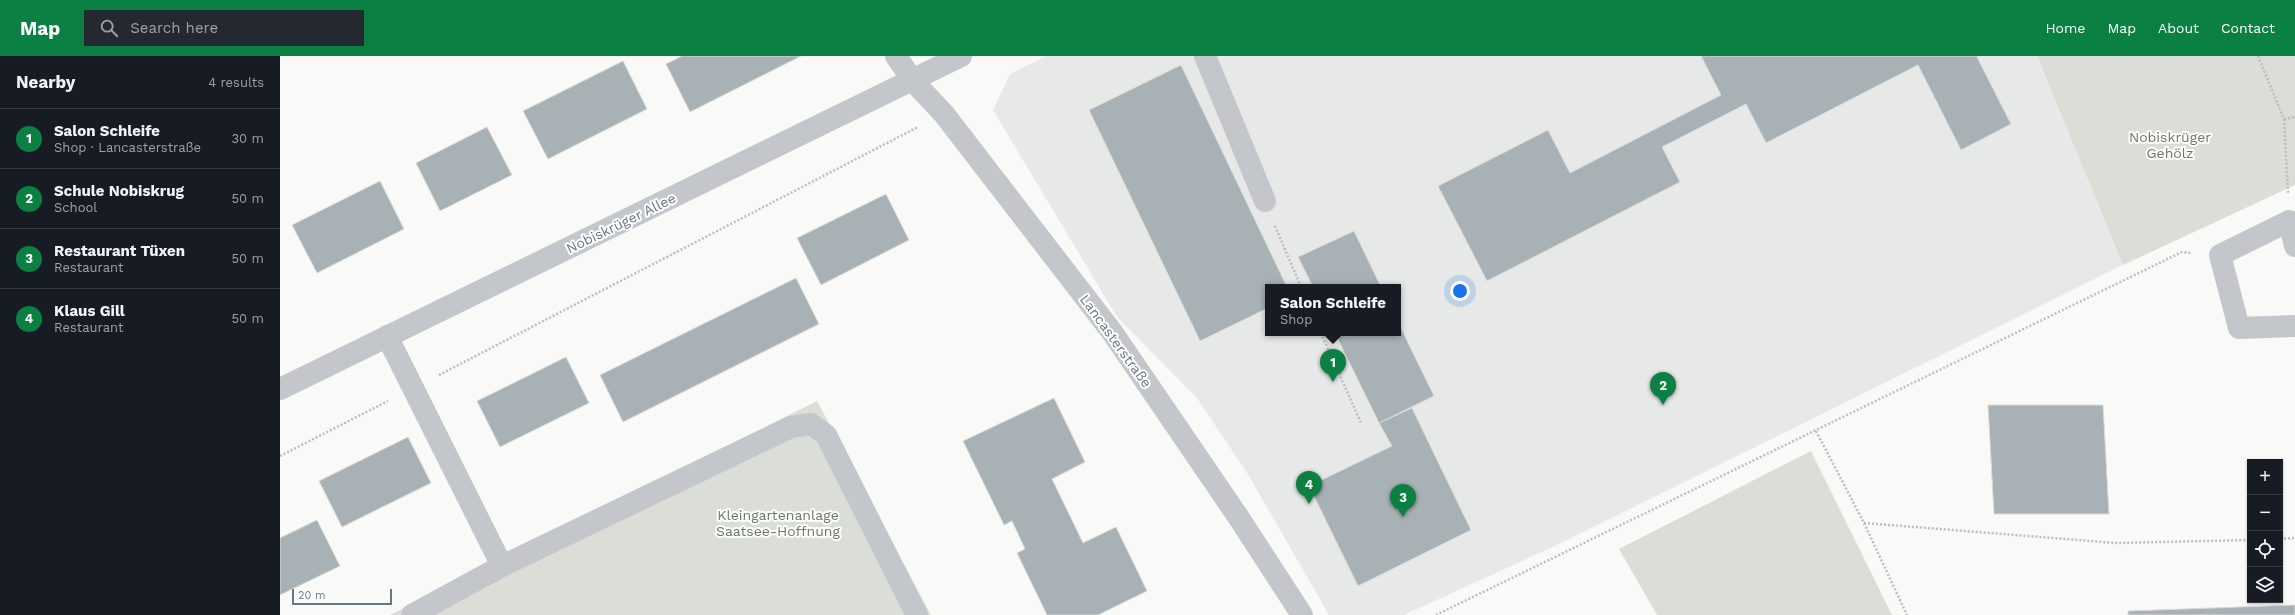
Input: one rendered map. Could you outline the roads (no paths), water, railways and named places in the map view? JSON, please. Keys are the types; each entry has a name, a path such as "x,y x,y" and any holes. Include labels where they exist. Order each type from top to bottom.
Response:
{"street":[{"name":"Lancasterstraße","path":"896,56 913,81 944,114 1112,332 1239,518 1302,615"},
{"name":"Nobiskrüger Allee","path":"280,389 913,81 961,56"},
{"path":"1205,56 1265,202"},
{"path":"2295,246 2289,221 2220,254 2239,328 2295,326"},
{"path":"387,336 502,566"},
{"path":"412,615 502,566 791,427 811,424 826,435 917,615"}],"place":[{"name":"Salon Schleife","path":"1333,382"},
{"name":"Schule Nobiskrug","path":"1663,405"},
{"name":"Klaus Gill","path":"1309,504"},
{"name":"Restaurant Tüxen","path":"1403,517"}],"park label":[{"name":"Nobiskrüger Gehölz","path":"2170,146"},
{"name":"Kleingartenanlage Saatsee-Hoffnung","path":"778,524"}]}
